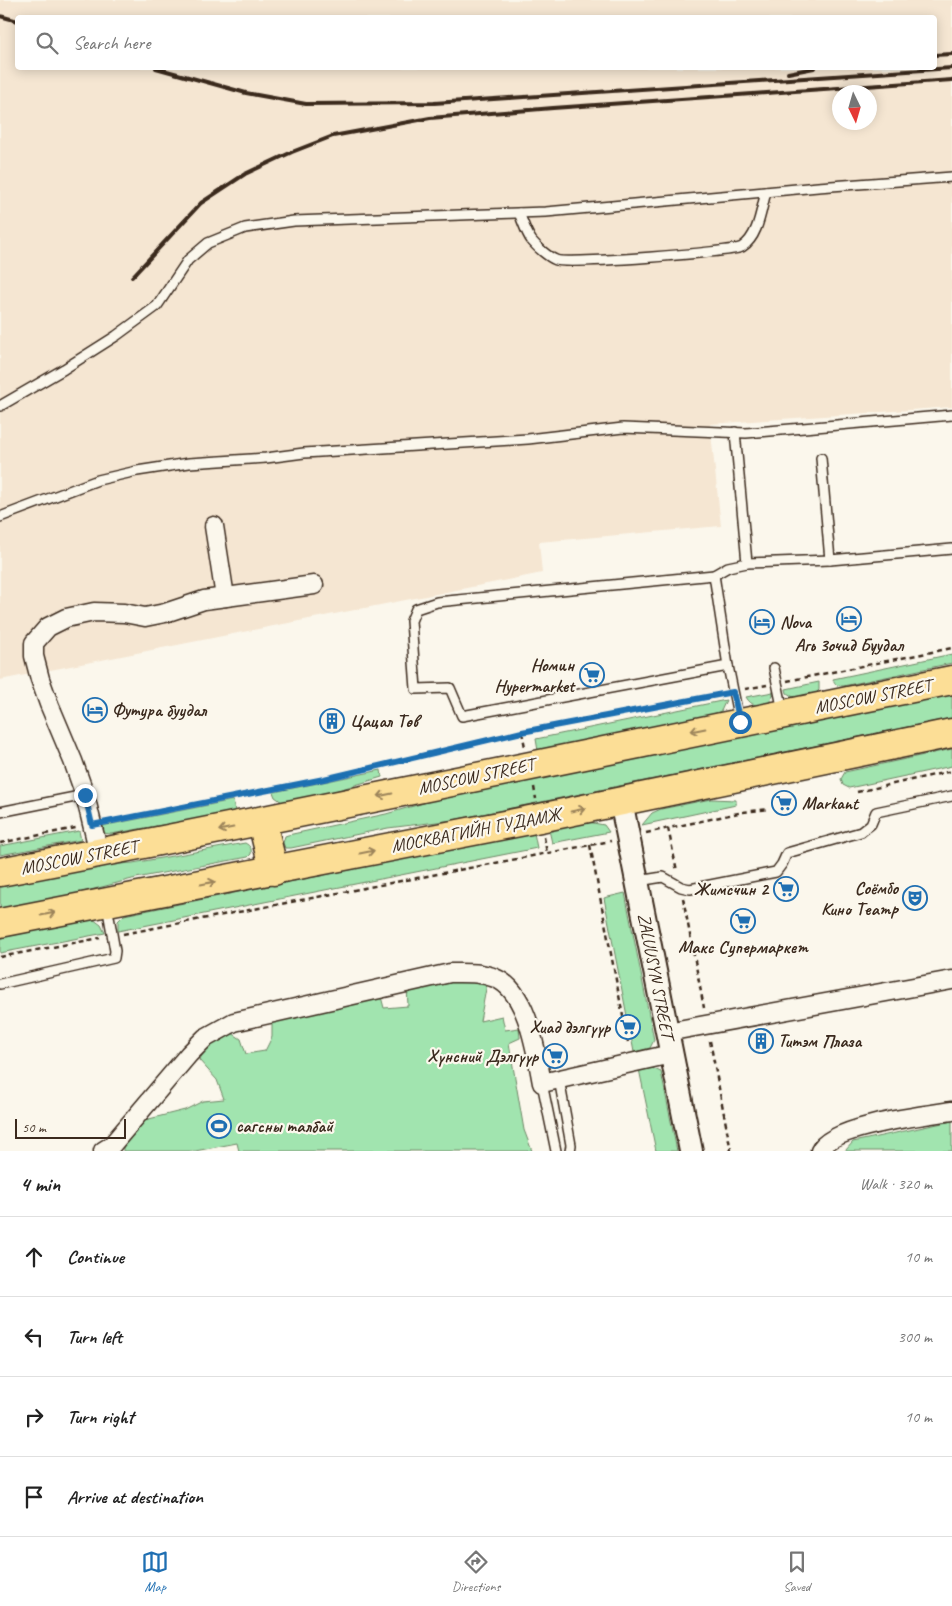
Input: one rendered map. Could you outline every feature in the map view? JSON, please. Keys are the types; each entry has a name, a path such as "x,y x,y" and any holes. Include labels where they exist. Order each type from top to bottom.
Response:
{"highway":[{"name":"MOSCOW STREET","path":"0,872 262,822 740,722 952,680"},
{"name":"МОСКВАГИЙН ГУДАМЖ","path":"0,923 274,871 952,733"},
{"path":"262,822 274,871"}],"street":[{"path":"214,526 225,597"},
{"path":"99,853 85,795 40,678 34,656 34,643 48,626 66,618 94,612 124,613 145,617 165,613 204,600 314,585"},
{"name":"ZALUUSYN STREET","path":"621,801 691,1151"},
{"path":"103,1151 111,1146 189,1054 205,1038 234,1022 450,973 474,972 497,978 515,993 524,1011 535,1048 551,1081 671,1054"},
{"path":"667,1032 952,980"},
{"path":"820,1151 822,1147 838,1136 861,1126 952,1111"}],"lane":[{"path":"0,406 64,369 123,331 157,306 188,260 208,243 245,228 294,221 546,212 952,177"},
{"path":"519,213 532,241 557,261 584,262 717,252 741,248 750,240 757,224 766,192"},
{"path":"0,517 98,480 165,465 304,453 528,439 623,428 735,432 952,415"},
{"path":"735,432 747,563"},
{"path":"821,458 830,560"},
{"path":"728,666 462,716 450,688 416,689 411,621 418,607 437,602 714,576 728,566 747,563 830,560 952,548"},
{"path":"714,576 728,666 740,722"},
{"path":"774,668 783,714"},
{"path":"0,812 85,795"},
{"path":"638,881 663,878 681,887 690,889 776,872 787,853 861,832 871,824 876,812 952,796"},
{"path":"0,984 114,958 115,951 106,903"},
{"path":"551,1081 556,1151"},
{"path":"551,1081 571,1145 570,1151"}],"path":[{"path":"0,843 324,779 522,732 952,648"},
{"path":"522,732 525,748"},
{"path":"857,792 952,771"},
{"path":"532,779 537,803"},
{"path":"0,957 590,846 743,812 769,809"},
{"path":"668,828 731,1151"},
{"path":"543,830 548,853"},
{"path":"590,846 628,1042"}],"shaded area":[{"path":"0,0 952,0 952,407 710,424 721,526 539,542 542,573 0,680"}],"green space":[{"path":"952,654 952,663 843,686 837,685 833,679"},
{"path":"819,682 819,690 816,693 795,698 787,693 786,689"},
{"path":"773,692 773,696 768,704 764,705 753,704 746,697"},
{"path":"952,693 952,718 453,820 388,828 291,848 285,848 283,843 285,836 288,835 386,814 448,796"},
{"path":"726,700 721,711 713,714 538,751 536,739"},
{"path":"952,749 952,766 849,788 843,785 841,779 845,772"},
{"path":"381,770 382,777 335,791 282,802 275,797 273,792"},
{"path":"711,799 736,800 736,805 642,825 652,813 661,809"},
{"path":"233,800 235,812 111,834 103,833 101,826"},
{"path":"588,822 604,825 609,832 552,843 549,830"},
{"path":"79,831 81,840 0,855 0,846"},
{"path":"534,833 537,848 118,931 118,921 124,915"},
{"path":"245,843 251,850 251,854 248,857 136,878 60,898 0,910 0,883 81,867 133,863"},
{"path":"625,893 654,1040 650,1048 634,1052 604,898"},
{"path":"93,919 101,925 105,933 0,953 0,938"},
{"path":"488,978 480,1021 502,1016 505,1030 519,1028 520,1038 509,1043 524,1130 532,1151 239,1151 237,1143 195,1151 123,1151 123,1133 137,1122 185,1110 203,1101 224,1099 217,1080 199,1060 209,1046 229,1031 241,1039 246,1054 265,1051 272,1037 272,1021 297,1018 302,1001 379,989 384,1008 408,1006 407,986"},
{"path":"652,1068 661,1072 677,1151 656,1151 639,1069"},
{"path":"952,1121 952,1151 845,1151 853,1142"}],"railway":[{"path":"0,16 15,20"},
{"path":"937,55 952,54"},
{"path":"937,69 952,68"},
{"path":"163,70 246,93 306,104 434,103 922,70"},
{"path":"788,73 804,70"},
{"path":"132,277 201,203 245,174 292,152 333,136 430,118 952,80"}],"place":[{"name":"Агь 3очид Буудал","path":"849,619"},
{"name":"Nova","path":"762,622"},
{"name":"Номин Hyрermarket","path":"592,675"},
{"name":"Футура буудал","path":"95,710"},
{"name":"Цацал Төв","path":"332,721"},
{"name":"Markant","path":"784,803"},
{"name":"Жимсчин 2","path":"786,889"},
{"name":"Соёмбо Кино Театр","path":"915,898"},
{"name":"Макс Супермаркет","path":"743,921"},
{"name":"Хиад дэлгүүр","path":"628,1027"},
{"name":"Титэм Плаза","path":"761,1041"},
{"name":"Хүнсний Дэлгүүр","path":"555,1056"},
{"name":"сагсны талбай","path":"219,1126"}],"route":[{"path":"85,795 92,825 324,779 522,732 733,692 740,722"}]}
